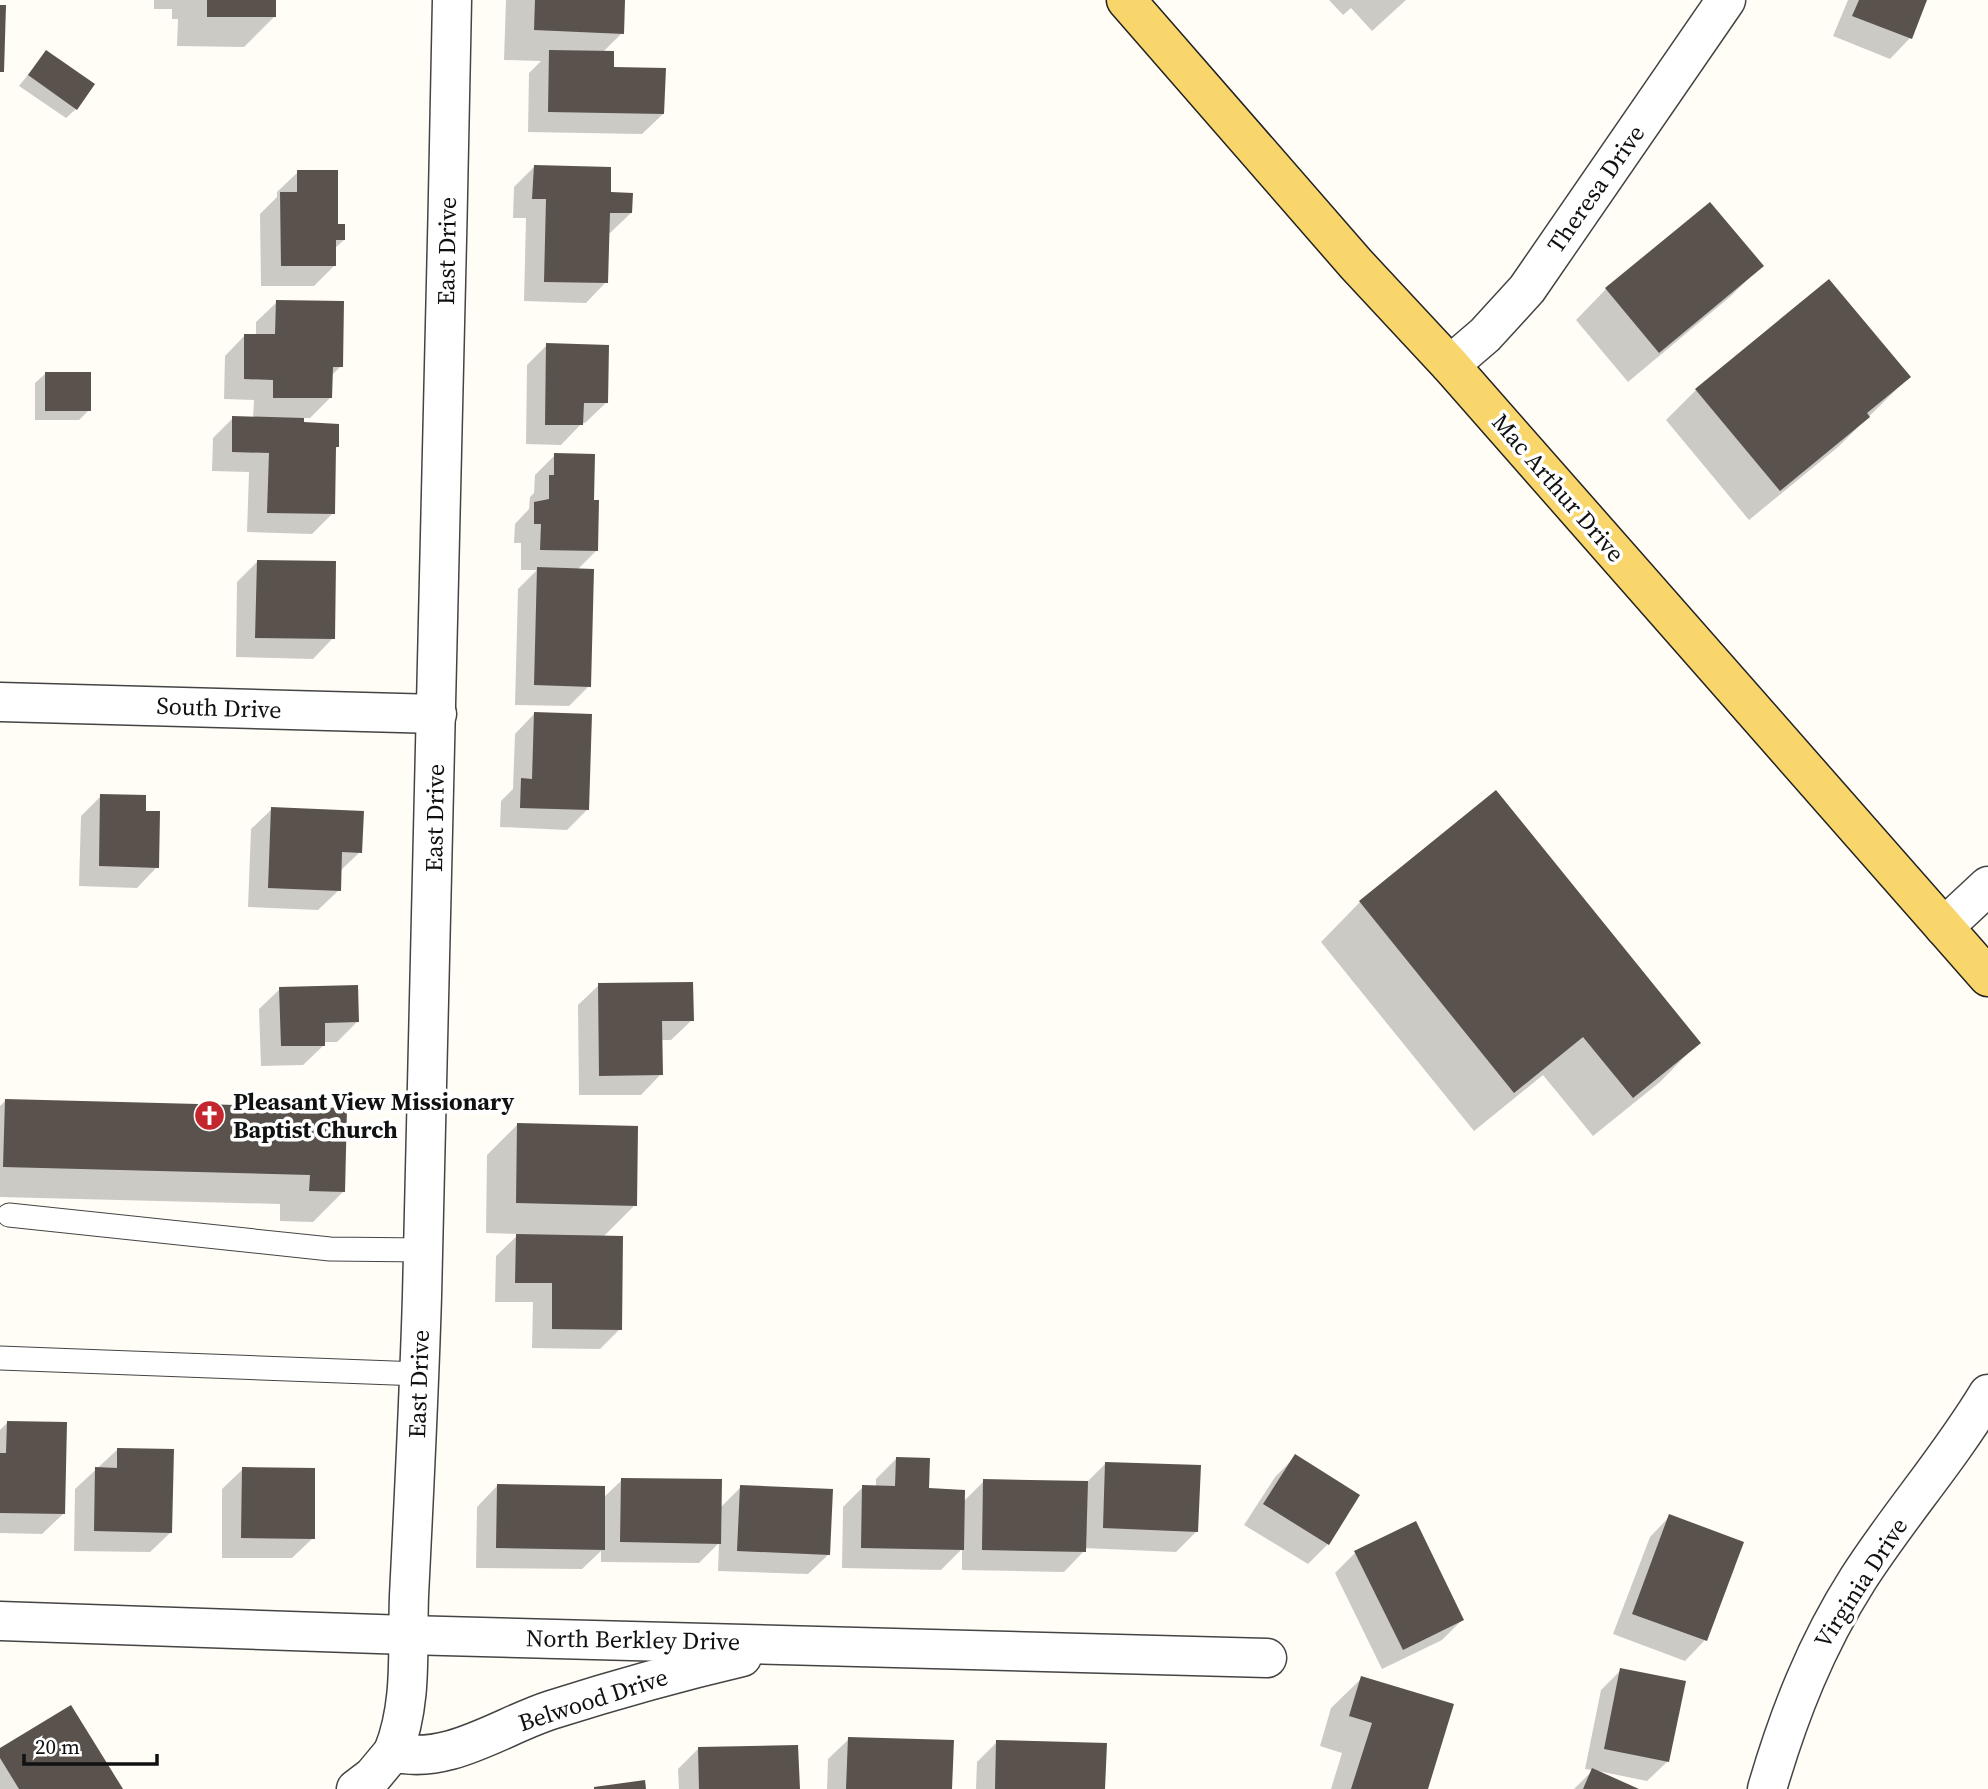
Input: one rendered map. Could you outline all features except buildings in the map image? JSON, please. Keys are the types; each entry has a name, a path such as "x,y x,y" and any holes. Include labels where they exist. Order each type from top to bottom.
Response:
{"main road":[{"name":"Mac Arthur Drive","path":"1126,0 1356,264 1450,365 1988,977"}],"street":[{"name":"East Drive","path":"407,1635 424,1250 452,0"},
{"name":"Theresa Drive","path":"1450,365 1485,335 1527,289 1726,0"},
{"name":"South Drive","path":"0,702 438,714"},
{"path":"1944,927 1988,886"},
{"name":"Virginia Drive","path":"1767,1789 1786,1724 1829,1628 1860,1577 1972,1422 1988,1394"},
{"name":"North Berkley Drive","path":"0,1621 407,1635 1267,1658"},
{"path":"356,1789 373,1776 393,1752 402,1730 406,1708 407,1635"},
{"name":"Belwood Drive","path":"393,1752 414,1755 450,1751 548,1711 652,1679 796,1644"}],"lane":[{"path":"9,1215 330,1249 424,1250"},
{"path":"0,1358 420,1374"}],"place":[{"name":"Pleasant View Missionary Baptist Church","path":"210,1116"}]}
